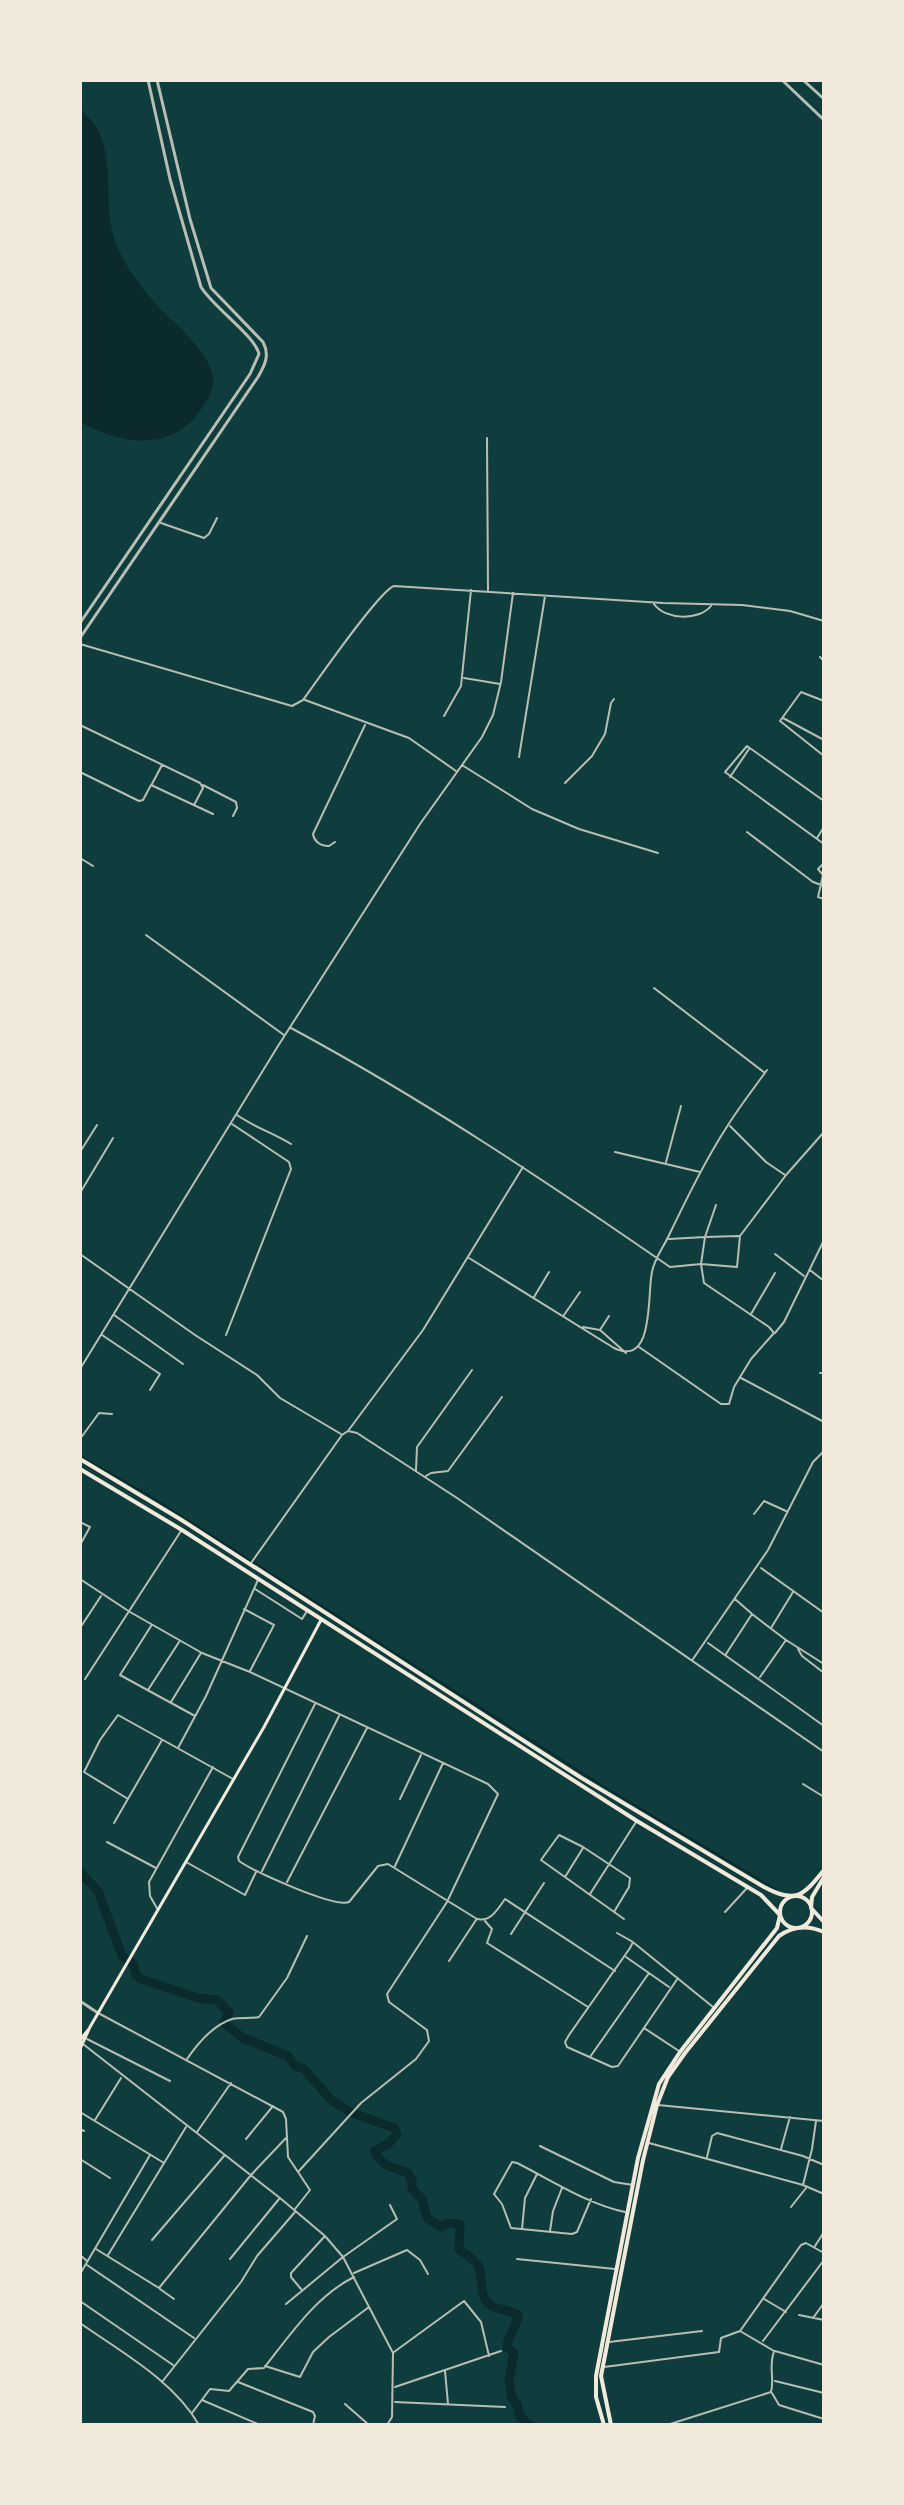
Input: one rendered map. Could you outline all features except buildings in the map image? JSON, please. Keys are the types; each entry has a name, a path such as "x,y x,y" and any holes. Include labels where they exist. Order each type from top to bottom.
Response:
{"main road":[{"path":"80,1459 251,1564 580,1777 703,1852 772,1891 802,1898 824,1922"},
{"path":"80,1469 182,1530 637,1821 767,1899 784,1923 797,1928 809,1922 814,1891 824,1877"},
{"path":"237,1566 242,1559"},
{"path":"81,2044 285,1689 321,1620"},
{"path":"456,1706 461,1699"},
{"path":"604,2425 596,2397 596,2376 652,2102 661,2078 777,1928 785,1901 809,1889 824,1870"},
{"path":"611,2425 601,2376 616,2270 627,2212 668,2077 775,1940 786,1931 797,1928 811,1927 824,1932"},
{"path":"81,2044 89,2029"}],"street":[{"path":"80,623 250,374 259,354 254,342 208,298 201,287 170,179 148,80"},
{"path":"80,638 258,377 267,353 263,342 211,288 190,219 157,80"},
{"path":"782,80 824,120"},
{"path":"803,80 824,99"},
{"path":"487,438 488,591"},
{"path":"158,522 204,538 217,518"},
{"path":"80,644 292,706 303,700 388,588 397,585 779,609 824,621"},
{"path":"444,716 462,678 471,590"},
{"path":"80,1369 290,1028 487,728 500,684 513,593"},
{"path":"519,757 546,595"},
{"path":"653,602 658,610 672,616 701,614 712,605"},
{"path":"462,678 500,684"},
{"path":"824,701 802,691 781,722 824,756"},
{"path":"565,783 592,756 605,734 614,699"},
{"path":"303,700 409,738 456,771"},
{"path":"782,718 824,740"},
{"path":"335,842 326,847 316,841 313,834 365,724"},
{"path":"80,725 236,802 233,816"},
{"path":"824,801 746,746 725,771 824,844"},
{"path":"730,777 749,748"},
{"path":"80,772 141,802 163,764"},
{"path":"461,764 532,809 579,829 658,853"},
{"path":"194,805 202,784"},
{"path":"151,785 213,814"},
{"path":"816,839 824,827"},
{"path":"747,832 822,886"},
{"path":"80,858 93,866"},
{"path":"824,863 818,869 824,875 818,897 824,899"},
{"path":"146,935 285,1036"},
{"path":"627,1353 638,1346 648,1319 652,1272 667,1239 728,1124 766,1071 654,988"},
{"path":"290,1028 418,1100 670,1267 701,1264 737,1267 740,1236 786,1175 824,1132"},
{"path":"666,1163 681,1106"},
{"path":"236,1114 255,1128 272,1132 291,1144"},
{"path":"226,1335 291,1169 289,1162 230,1123"},
{"path":"728,1124 766,1162 786,1175"},
{"path":"80,1152 97,1125"},
{"path":"80,1193 113,1138"},
{"path":"615,1152 701,1172"},
{"path":"251,1564 342,1435 423,1330 523,1167"},
{"path":"716,1205 705,1237 701,1264 704,1283 774,1333"},
{"path":"667,1239 740,1236"},
{"path":"638,1346 723,1405 730,1402 751,1359 784,1322 824,1240"},
{"path":"80,1254 257,1375 280,1398 342,1435"},
{"path":"775,1254 805,1277"},
{"path":"469,1258 627,1353"},
{"path":"809,1269 824,1281"},
{"path":"533,1298 549,1272"},
{"path":"751,1315 775,1273"},
{"path":"563,1316 580,1292"},
{"path":"113,1314 183,1364"},
{"path":"600,1330 609,1316"},
{"path":"582,1327 600,1330 627,1353"},
{"path":"101,1334 165,1377"},
{"path":"416,1471 417,1447 472,1370"},
{"path":"150,1390 160,1374"},
{"path":"740,1377 824,1422"},
{"path":"425,1477 448,1471 502,1397"},
{"path":"80,1439 99,1413 112,1414"},
{"path":"348,1431 357,1433 425,1477 824,1752"},
{"path":"693,1660 768,1550 813,1462 824,1451"},
{"path":"754,1514 764,1501 787,1512"},
{"path":"80,1522 90,1527 80,1545"},
{"path":"85,1679 182,1530"},
{"path":"761,1568 824,1613"},
{"path":"178,1748 259,1579"},
{"path":"81,1580 202,1653 250,1672 492,1786 498,1794 447,1902 387,1994 389,2002 427,2030 429,2041 416,2059 354,2110 298,2172"},
{"path":"254,1588 302,1619 307,1611"},
{"path":"770,1628 794,1591"},
{"path":"80,1628 102,1594"},
{"path":"735,1599 786,1640 824,1664"},
{"path":"244,1609 274,1625 250,1672"},
{"path":"725,1655 752,1614"},
{"path":"152,1625 120,1675 195,1716"},
{"path":"759,1678 786,1640"},
{"path":"147,1691 180,1641"},
{"path":"706,1642 822,1724 824,1718"},
{"path":"797,1648 802,1656 824,1673"},
{"path":"171,1703 202,1653"},
{"path":"315,1702 238,1857 242,1864 324,1900 346,1904 378,1866 395,1867 477,1919 492,1916 505,1899 615,1971"},
{"path":"261,1873 339,1714"},
{"path":"128,1799 84,1772 100,1740 118,1715 233,1779"},
{"path":"287,1883 367,1728"},
{"path":"114,1823 163,1739"},
{"path":"400,1799 421,1754"},
{"path":"395,1867 443,1763"},
{"path":"159,1911 149,1882 213,1767"},
{"path":"803,1784 824,1797"},
{"path":"589,1895 637,1821"},
{"path":"614,1912 631,1881 610,1863 559,1835 541,1860 564,1878 624,1919"},
{"path":"107,1842 157,1869"},
{"path":"564,1878 583,1847"},
{"path":"186,1862 245,1895 256,1871"},
{"path":"511,1934 544,1883"},
{"path":"725,1912 748,1887"},
{"path":"449,1961 477,1919"},
{"path":"484,1920 492,1929 487,1943 589,2007"},
{"path":"617,1933 633,1942 714,2008"},
{"path":"186,2060 208,2034 223,2024 232,2019 259,2017 287,1978 307,1936"},
{"path":"633,1942 626,1957 565,2044 569,2049 614,2068 618,2066 678,1978"},
{"path":"626,1957 670,1988"},
{"path":"590,2058 649,1973"},
{"path":"80,2001 274,2105 285,2116 288,2157 310,2190 162,2382"},
{"path":"644,2028 680,2052"},
{"path":"86,2038 170,2081"},
{"path":"81,2044 295,2210 325,2236 343,2257 393,2353 393,2402 391,2420 387,2425"},
{"path":"94,2121 122,2075"},
{"path":"197,2133 231,2083"},
{"path":"246,2139 274,2105"},
{"path":"657,2105 824,2121"},
{"path":"80,2112 164,2163"},
{"path":"781,2150 790,2117"},
{"path":"791,2207 805,2186 816,2120"},
{"path":"107,2256 186,2126"},
{"path":"707,2158 712,2136 717,2133 824,2165"},
{"path":"159,2288 287,2135"},
{"path":"648,2142 824,2194"},
{"path":"540,2146 614,2182 635,2186"},
{"path":"80,2274 150,2155"},
{"path":"152,2240 225,2155"},
{"path":"80,2159 110,2178"},
{"path":"591,2199 576,2233 550,2233 509,2226 502,2204 494,2194 511,2162 537,2173 563,2187 591,2199 610,2209 627,2212"},
{"path":"522,2230 525,2198 537,2173"},
{"path":"550,2233 553,2211 563,2187"},
{"path":"230,2259 280,2198"},
{"path":"286,2304 343,2257 397,2219 390,2205"},
{"path":"814,2247 824,2232"},
{"path":"302,2290 291,2273 325,2236"},
{"path":"603,2367 716,2353 720,2350 723,2336 740,2331 801,2245 806,2243 824,2253"},
{"path":"96,2249 174,2299"},
{"path":"265,2366 305,2317 354,2275 404,2250 420,2260 428,2274"},
{"path":"80,2255 195,2339"},
{"path":"517,2259 616,2270"},
{"path":"762,2342 824,2260"},
{"path":"763,2298 786,2312"},
{"path":"80,2301 173,2365"},
{"path":"393,2353 464,2301 481,2322 489,2356"},
{"path":"813,2318 824,2303"},
{"path":"192,2413 211,2388 229,2391 248,2369 265,2366 300,2377 313,2352 370,2306"},
{"path":"799,2315 824,2320"},
{"path":"80,2323 162,2382 192,2413 199,2425"},
{"path":"608,2342 702,2331"},
{"path":"740,2331 774,2351 824,2365"},
{"path":"394,2387 501,2351"},
{"path":"774,2351 769,2367 774,2380 771,2392 779,2405 824,2419"},
{"path":"445,2371 448,2405"},
{"path":"774,2380 824,2393"},
{"path":"237,2381 314,2413 313,2425"},
{"path":"667,2425 771,2392"},
{"path":"201,2400 247,2423 260,2425"},
{"path":"393,2402 505,2407"},
{"path":"345,2404 369,2425"}],"water":[{"path":"80,108 94,124 106,154 112,231 120,252 145,291 199,349 212,372 211,392 196,416 171,435 156,439 124,439 80,421"}],"waterway":[{"path":"80,1456 150,1496 601,1785 777,1890"},
{"path":"80,1872 98,1891 122,1956 133,1964 136,1975 198,1998 217,2000 229,2012 224,2023 243,2038 288,2056 332,2101 350,2112 394,2128 397,2134 375,2151 378,2156 388,2166 408,2173 412,2189 422,2199 427,2218 441,2227 448,2223 460,2224 459,2249 478,2266 488,2303 518,2315 507,2343 514,2353 509,2381 520,2417 530,2425"}]}
